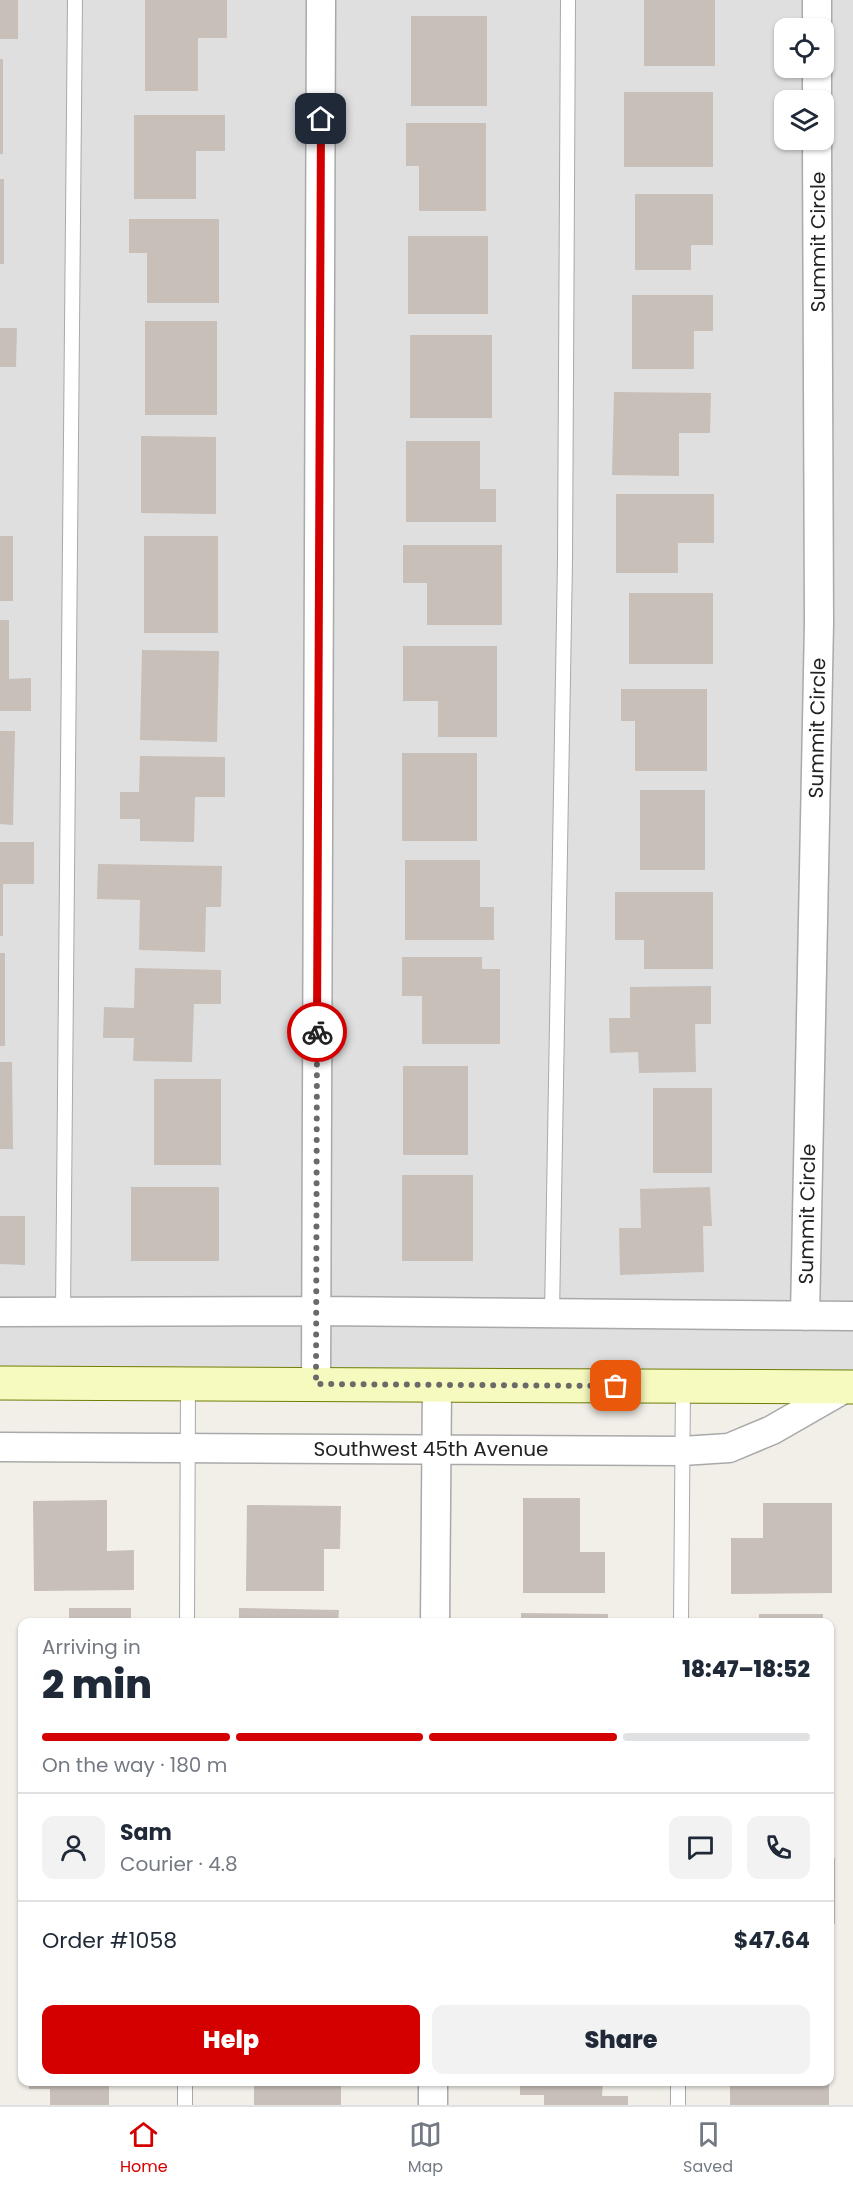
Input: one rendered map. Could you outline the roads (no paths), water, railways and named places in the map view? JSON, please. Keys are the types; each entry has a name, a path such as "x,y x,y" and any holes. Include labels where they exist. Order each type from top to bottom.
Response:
{"main road":[{"name":"Southwest 45th Avenue","path":"0,1383 850,1387"}],"street":[{"path":"316,1384 321,0"},
{"path":"817,0 817,18"},
{"name":"Summit Circle","path":"805,1316 819,623 817,150"},
{"path":"0,1312 316,1311 853,1316"},
{"path":"435,1618 437,1385"},
{"name":"Southwest 45th Avenue","path":"0,1447 682,1451 729,1448 772,1430 850,1387"},
{"path":"433,2086 433,2105"}],"lane":[{"path":"63,1311 75,0"},
{"path":"552,1314 565,560 568,0"},
{"path":"187,1618 188,1384"},
{"path":"681,1618 683,1386"},
{"path":"185,2086 185,2105"},
{"path":"678,2086 678,2105"}]}
